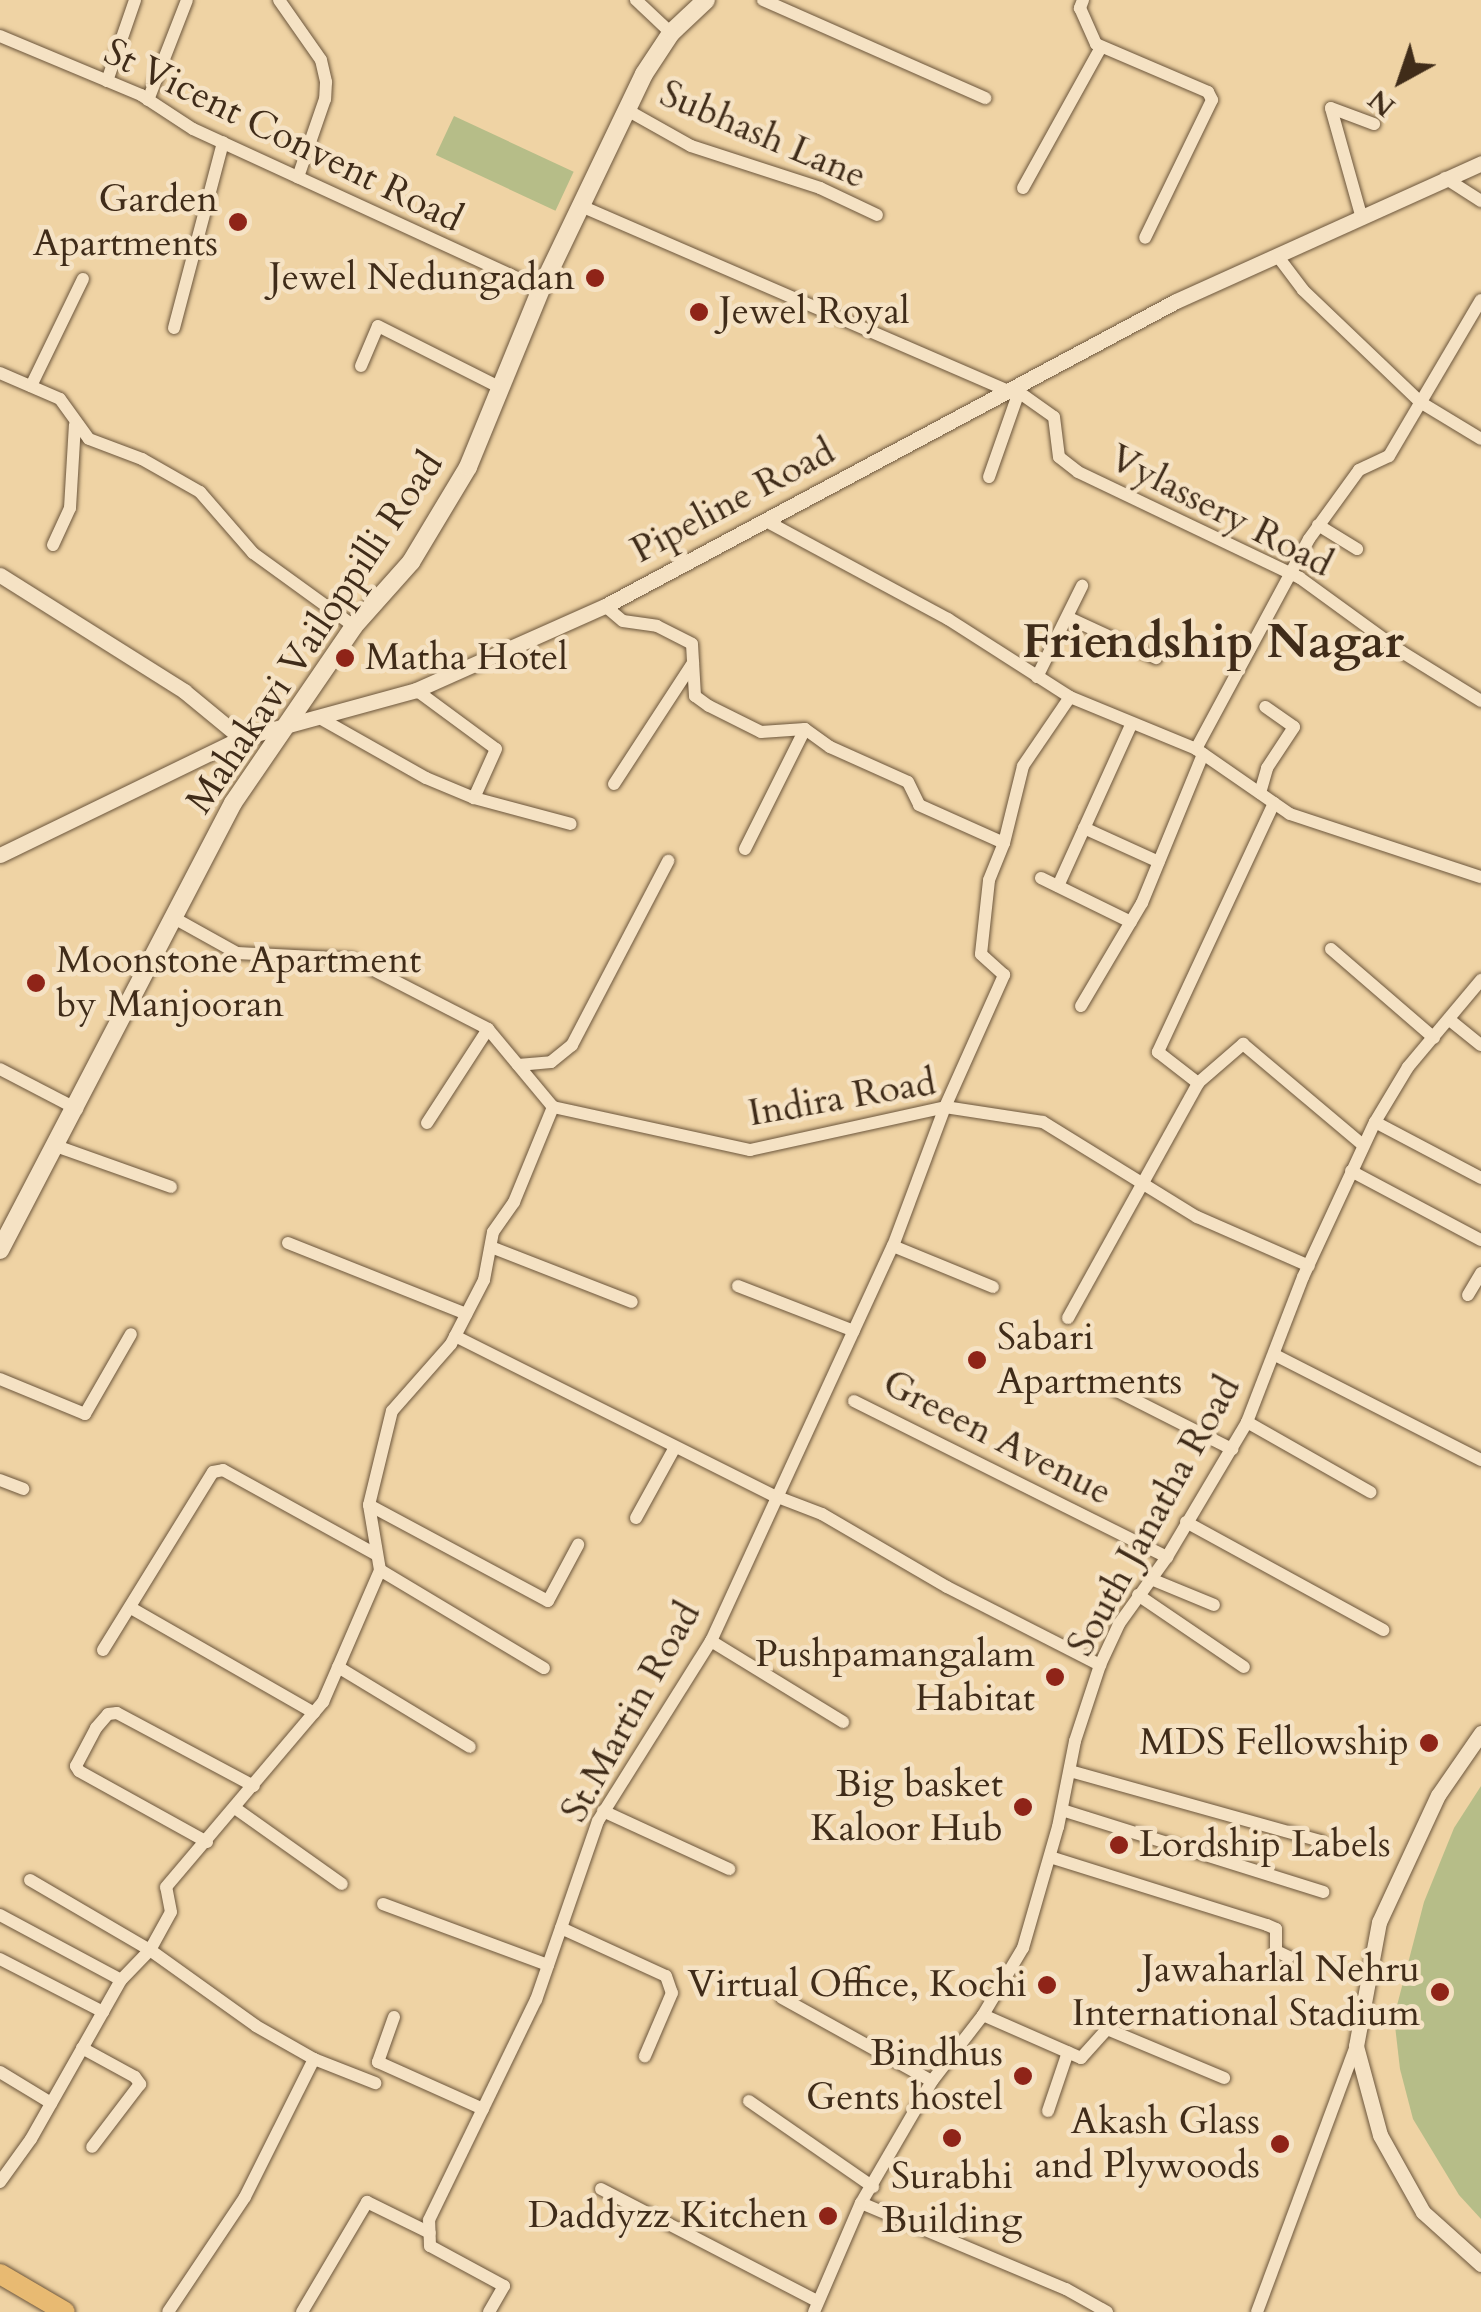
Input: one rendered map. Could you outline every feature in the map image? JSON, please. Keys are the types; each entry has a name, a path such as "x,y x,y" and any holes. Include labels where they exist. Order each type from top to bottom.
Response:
{"main road":[{"name":"Mahakavi Vailoppilli Road","path":"0,1250 77,1109 232,802 354,626 384,596 429,534 468,467 540,289 627,110 671,33 698,2"},
{"path":"0,2274 65,2312"}],"street":[{"path":"107,82 135,0"},
{"path":"148,100 187,0"},
{"path":"279,0 321,60 326,82 326,99 298,177"},
{"path":"636,0 671,33"},
{"path":"763,0 985,98"},
{"path":"1083,0 1080,8 1101,47 1208,92 1212,100 1145,238"},
{"name":"St Vicent Convent Road","path":"0,36 148,100 194,130 540,289"},
{"path":"1023,188 1101,47"},
{"path":"1361,215 1331,108 1374,124"},
{"name":"Subhash Lane","path":"627,110 691,146 820,188 877,215"},
{"path":"174,328 224,142"},
{"name":"Pipeline Road","path":"0,855 241,738 284,722 318,717 416,690 604,606 1176,300 1279,258 1361,215 1481,163"},
{"path":"1446,178 1481,201"},
{"name":"Vylassery Road","path":"581,206 1013,390 1054,417 1059,457 1078,472 1288,572 1481,701"},
{"path":"1279,258 1303,290 1420,402 1481,439"},
{"path":"31,386 83,279"},
{"path":"1081,1006 1131,922 1159,862 1200,752 1288,572 1359,470 1389,456 1481,300"},
{"path":"361,366 378,326 500,388"},
{"path":"0,372 60,400 72,410 76,425 70,508 53,545"},
{"path":"988,476 1013,390"},
{"path":"76,425 109,450 142,459 200,492 253,553 354,626"},
{"path":"766,521 948,619 1070,698 1200,752 1290,814 1481,878"},
{"path":"1318,525 1356,549"},
{"path":"0,574 184,691 241,738"},
{"path":"1038,676 1082,586"},
{"path":"604,606 623,620 657,626 692,644 694,696 709,706 761,732 806,729 848,756 908,782 919,806 1004,844 1022,766 1070,698"},
{"path":"1069,618 1156,658"},
{"path":"614,784 693,663"},
{"path":"416,690 496,749 474,798"},
{"path":"1260,793 1268,768 1294,728 1266,707"},
{"path":"318,717 426,778 474,798 570,824"},
{"path":"1058,886 1131,725"},
{"path":"745,849 806,729"},
{"path":"1198,1083 1158,1052 1274,802"},
{"path":"1084,828 1159,862"},
{"name":"St.Martin Road","path":"430,2233 429,2220 548,1965 603,1811 711,1641 894,1246 945,1106 1004,975 980,954 989,880 1004,844"},
{"path":"518,1065 551,1062 572,1045 668,861"},
{"path":"1041,878 1131,922"},
{"path":"0,2182 51,2103 121,1980 150,1950 171,1912 166,1886 314,1713 338,1667 380,1570 369,1505 392,1411 456,1336 484,1280 491,1246 554,1106 488,1029 352,959 237,953 174,918"},
{"path":"1331,949 1434,1038"},
{"name":"South Janatha Road","path":"816,2306 861,2203 932,2081 982,2015 1023,1948 1100,1665 1138,1596 1167,1557 1247,1422 1309,1266 1375,1122 1408,1068 1451,1021 1481,980"},
{"path":"1451,1021 1481,1045"},
{"path":"427,1123 488,1029"},
{"path":"1068,1318 1198,1083 1242,1044 1363,1145"},
{"path":"0,1069 77,1109"},
{"name":"Indira Road","path":"554,1106 750,1150 945,1106 1043,1122 1197,1217 1309,1266"},
{"path":"1375,1122 1481,1178"},
{"path":"56,1146 171,1187"},
{"path":"1351,1171 1481,1240"},
{"path":"288,1242 466,1314"},
{"path":"491,1246 632,1302"},
{"path":"894,1246 993,1288"},
{"path":"1468,1295 1481,1273"},
{"path":"738,1286 854,1331"},
{"path":"0,1379 86,1414 131,1334"},
{"path":"456,1336 674,1447 822,1514 947,1587 1100,1665"},
{"path":"1275,1355 1481,1460"},
{"path":"1111,1388 1232,1449"},
{"name":"Greeen Avenue","path":"854,1400 1167,1557"},
{"path":"1247,1422 1370,1492"},
{"path":"636,1518 674,1447"},
{"path":"103,1650 213,1472 224,1470 377,1554"},
{"path":"0,1480 23,1489"},
{"path":"369,1505 548,1601 578,1545"},
{"path":"1186,1522 1383,1630"},
{"path":"380,1570 544,1668"},
{"path":"1150,1578 1214,1606"},
{"path":"1138,1596 1244,1666"},
{"path":"131,1608 314,1713"},
{"path":"711,1641 843,1722"},
{"path":"338,1667 470,1746"},
{"path":"207,1842 79,1770 76,1766 96,1728 108,1714 117,1714 254,1786"},
{"path":"1257,2312 1356,2046 1379,1922 1438,1795 1481,1733"},
{"path":"1070,1772 1321,1841"},
{"path":"235,1808 342,1884"},
{"path":"1062,1810 1323,1892"},
{"path":"603,1811 729,1868"},
{"path":"1050,1857 1267,1925 1276,1930 1276,1951 1289,1956"},
{"path":"30,1880 150,1950 256,2026 314,2059 375,2083"},
{"path":"383,1904 548,1965"},
{"path":"0,1916 121,1980"},
{"path":"561,1928 666,1976 672,1994 645,2056"},
{"path":"0,1959 103,2012"},
{"path":"782,1998 932,2081"},
{"path":"982,2015 1081,2058 1107,2029 1224,2078"},
{"path":"394,2017 378,2062 483,2109"},
{"path":"1356,2046 1380,2135 1424,2212 1481,2265"},
{"path":"82,2048 135,2077 140,2084 92,2147"},
{"path":"1048,2110 1068,2052"},
{"path":"168,2312 245,2197 314,2059"},
{"path":"0,2072 51,2103"},
{"path":"749,2102 873,2187"},
{"path":"601,2189 816,2306"},
{"path":"302,2312 367,2202 430,2233 430,2246 504,2286 489,2312"},
{"path":"861,2203 1066,2289 1107,2312"}],"green space":[{"path":"454,116 574,172 555,211 436,155"},
{"name":"Jawaharlal Nehru International Stadium","path":"1481,1786 1481,2219 1459,2195 1413,2119 1400,2069 1394,2017 1424,1902 1454,1828"}],"place":[{"name":"Garden Apartments","path":"238,222"},
{"name":"Jewel Nedungadan","path":"595,278"},
{"name":"Jewel Royal","path":"699,312"},
{"name":"Matha Hotel","path":"345,658"},
{"name":"Moonstone Apartment by Manjooran","path":"36,983"},
{"name":"Sabari Apartments","path":"977,1360"},
{"name":"Pushpamangalam Habitat","path":"1055,1677"},
{"name":"MDS Fellowship","path":"1429,1743"},
{"name":"Big basket Kaloor Hub","path":"1023,1807"},
{"name":"Lordship Labels","path":"1119,1845"},
{"name":"Virtual Office, Kochi","path":"1047,1985"},
{"name":"Jawaharlal Nehru International Stadium","path":"1440,1992"},
{"name":"Bindhus Gents hostel","path":"1023,2076"},
{"name":"Surabhi Building","path":"952,2138"},
{"name":"Akash Glass and Plywoods","path":"1280,2144"},
{"name":"Daddyzz Kitchen","path":"828,2216"}],"district":[{"name":"Friendship Nagar","path":"1213,642"}]}
